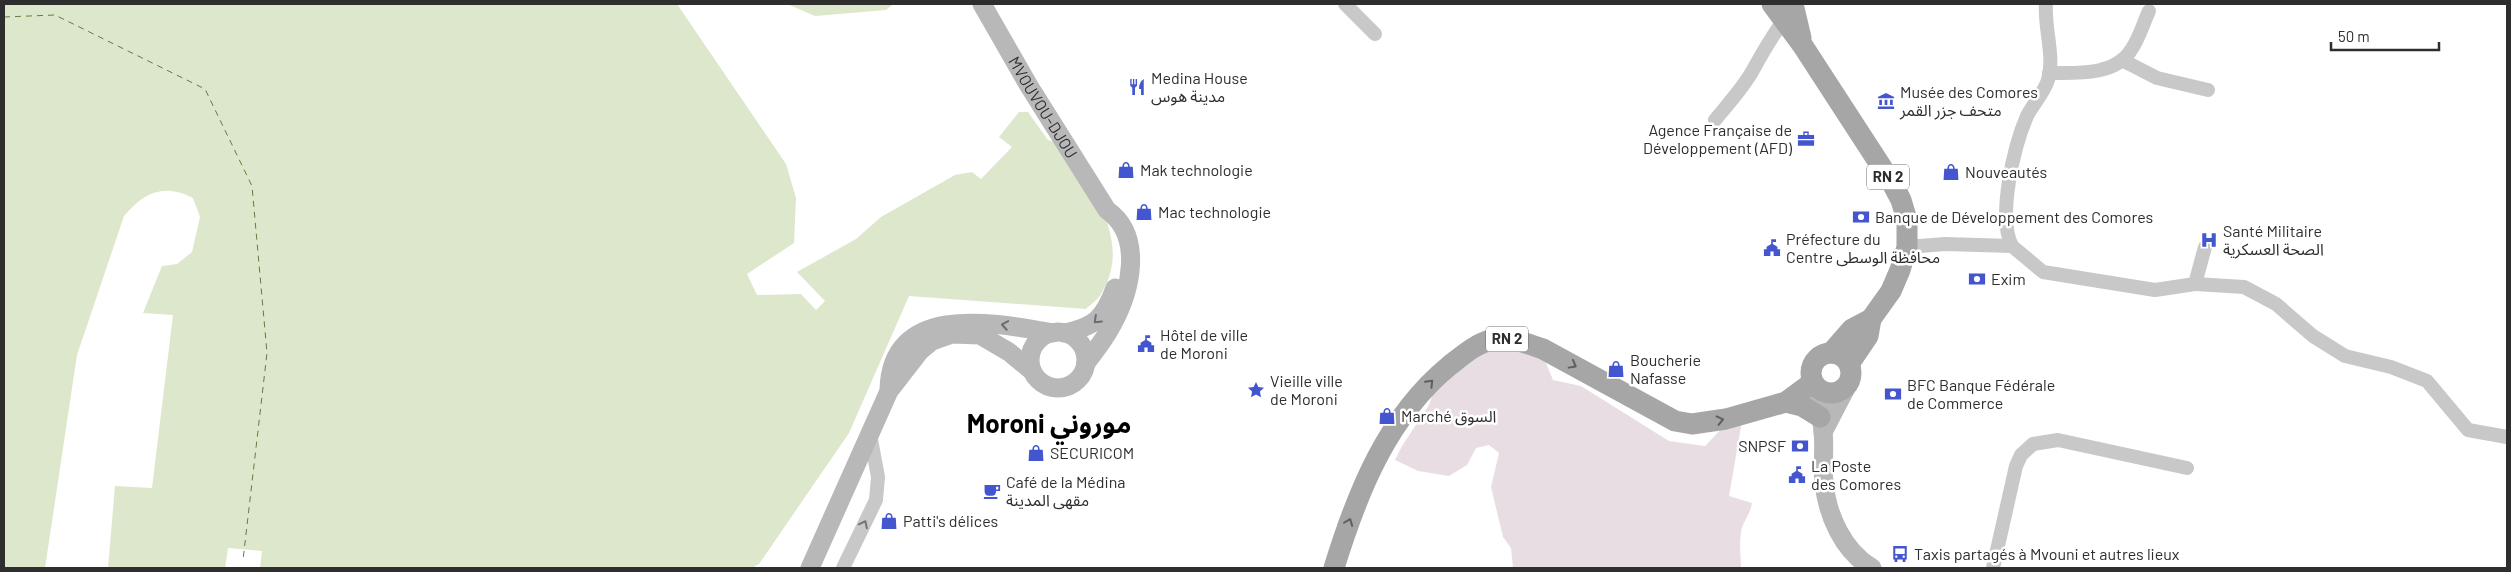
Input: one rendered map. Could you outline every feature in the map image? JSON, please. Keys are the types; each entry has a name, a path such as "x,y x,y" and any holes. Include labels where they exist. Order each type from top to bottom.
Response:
{"main road":[{"name":"MVOUVOU-DJOU","path":"982,4 1029,86 1107,210 1110,224 1120,245 1121,259 1110,302 1103,314 1092,325 1058,333"},
{"name":"RN 2","path":"1783,9 1803,46 1901,200 1908,220 1907,247 1891,291 1871,319 1868,336 1843,367"},
{"name":"MVOUVOU-DJOU","path":"1086,363 1112,327 1124,300 1129,279 1130,249 1126,233 1119,218 1107,210"},
{"path":"810,568 889,391 920,351 932,341 952,334 980,335 1009,352 1032,370 1044,384 1062,388 1078,380 1086,363 1083,347 1071,336 991,322 970,321 949,324 928,331 907,343 894,360 889,374 889,391"},
{"path":"1032,370 1030,355 1038,340 1058,333"},
{"name":"RN 2","path":"1334,568 1347,525 1368,473 1395,427 1433,379 1470,349 1491,340 1515,340 1543,349 1674,420 1692,424 1708,422 1786,402 1814,384"},
{"path":"1843,367 1820,356 1813,365 1814,384 1822,424 1824,482 1830,510 1848,548 1858,560 1872,568"},
{"path":"1814,384 1825,392 1835,393 1843,367"},
{"path":"1822,424 1843,367"},
{"path":"1786,402 1802,406 1822,424"}],"street":[{"path":"1345,4 1375,34"},
{"path":"2046,4 2049,73 2045,87 2033,105 2024,124 2008,192 2005,228 2012,246 2043,272 2155,290 2195,284 2244,287 2276,304 2313,336 2345,356 2391,367 2427,381 2468,430 2507,437"},
{"path":"1715,120 1739,91 1753,70 1783,9"},
{"path":"2049,73 2077,73 2105,69 2122,60 2131,50 2149,11"},
{"path":"2122,60 2156,78 2208,90"},
{"path":"1907,247 1946,244 2012,246"},
{"path":"2195,284 2205,247"},
{"path":"843,568 876,500 878,477 870,434"},
{"path":"1993,568 2016,466 2021,455 2033,444 2058,440 2186,468"}],"shaded area":[{"path":"4,4 677,4 786,164 796,198 794,243 747,274 757,295 801,294 816,310 825,301 797,272 856,239 881,217 955,175 972,172 981,179 1012,147 999,137 1019,112 1028,112 1048,140 1063,144 1085,178 1104,215 1110,234 1113,253 1110,273 1101,295 1086,309 909,296 849,433 759,564 752,568 260,568 262,551 228,548 225,568 108,568 115,486 152,488 173,315 143,313 162,266 177,264 192,252 200,217 193,198 173,191 155,192 139,201 124,216 77,355 45,568 4,568"},
{"path":"787,4 893,4 886,10 815,16"},
{"path":"1477,349 1533,349 1546,363 1553,380 1581,386 1669,441 1705,446 1729,421 1742,421 1729,496 1752,503 1741,532 1741,568 1513,568 1511,548 1503,537 1491,487 1499,453 1489,445 1476,448 1467,465 1449,476 1418,471 1395,460 1429,405 1436,384"}],"ferry route":[{"path":"4,17 55,15 205,89 252,186 267,353 243,560"}],"place":[{"name":"Medina House مدينة هوس","path":"1137,87"},
{"name":"Musée des Comores متحف جزر القمر","path":"1886,101"},
{"name":"Agence Française de Développement (AFD)","path":"1806,139"},
{"name":"Mak technologie","path":"1126,170"},
{"name":"Nouveautés","path":"1951,172"},
{"name":"Mac technologie","path":"1144,212"},
{"name":"Banque de Développement des Comores","path":"1861,217"},
{"name":"Santé Militaire الصحة العسكرية","path":"2209,240"},
{"name":"Préfecture du Centre محافظة الوسطى","path":"1772,248"},
{"name":"Exim","path":"1977,279"},
{"name":"Hôtel de ville de Moroni","path":"1146,344"},
{"name":"Boucherie Nafasse","path":"1616,369"},
{"name":"Vieille ville de Moroni","path":"1256,390"},
{"name":"BFC Banque Fédérale de Commerce","path":"1893,394"},
{"name":"Marché السوق","path":"1387,416"},
{"name":"SNPSF","path":"1800,446"},
{"name":"SECURICOM","path":"1036,453"},
{"name":"La Poste des Comores","path":"1797,475"},
{"name":"Café de la Médina مقهى المدينة","path":"992,491"},
{"name":"Patti's délices","path":"889,521"},
{"name":"Taxis partagés à Mvouni et autres lieux","path":"1900,554"}],"district":[{"name":"Moroni موروني","path":"1049,424"}]}
